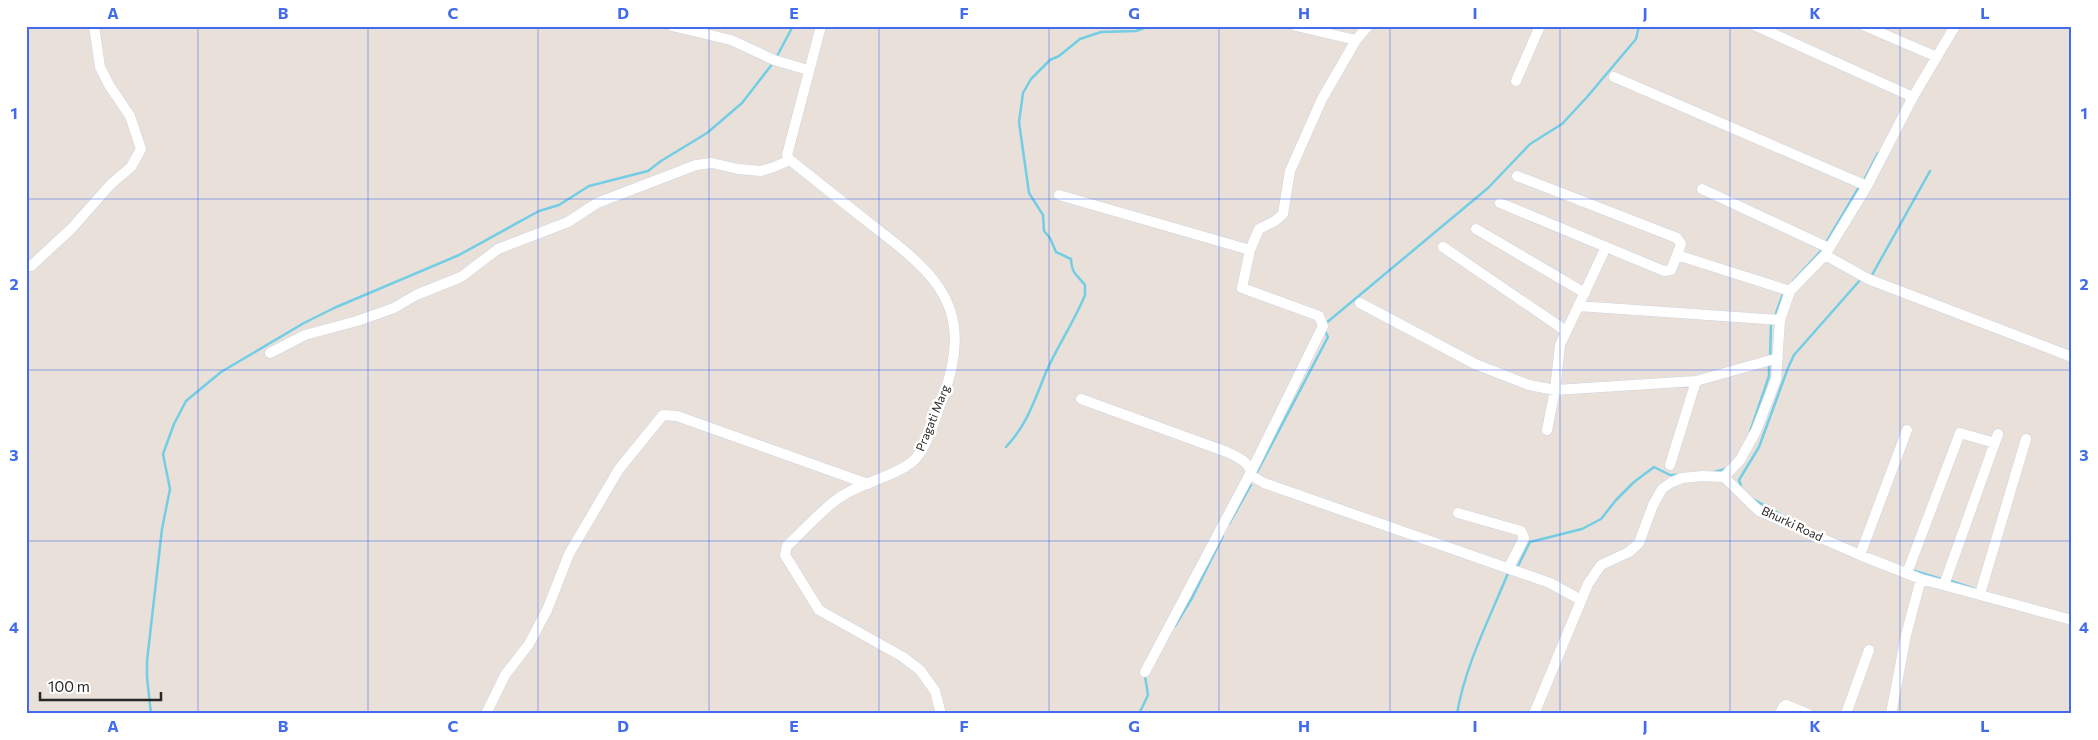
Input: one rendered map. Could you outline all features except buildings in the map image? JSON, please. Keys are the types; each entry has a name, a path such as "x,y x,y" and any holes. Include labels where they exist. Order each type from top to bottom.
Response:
{"street":[{"path":"26,265 32,266 71,229 112,184 131,167 141,149 130,116 100,67 94,26"},
{"path":"672,26 697,29 731,40 774,60 808,70"},
{"path":"270,353 305,335 357,321 394,308 416,295 461,277 498,249 568,222 597,203 696,165 712,163 738,169 761,171 790,160 787,152 821,26"},
{"path":"1296,26 1356,40"},
{"path":"1145,672 1251,472 1323,326 1319,316 1242,288 1250,250 1259,229 1280,218 1283,214 1290,171 1322,98 1356,40 1368,26"},
{"path":"1516,82 1540,26"},
{"path":"1756,26 1913,98"},
{"path":"1865,26 1937,57"},
{"path":"1534,714 1588,584 1601,565 1629,552 1639,543 1652,505 1662,489 1682,478 1702,476 1724,477 1740,460 1756,431 1776,379 1780,320 1790,291 1827,252 1867,186 1913,98 1955,26"},
{"path":"1614,77 1867,186"},
{"name":"Pragati Marg","path":"790,160 908,252 934,279 945,296 953,318 954,347 948,382 932,427 917,456 911,462 841,496 785,550 787,560 819,610 903,657 920,670 935,691 941,714"},
{"path":"1500,204 1664,271 1671,270 1681,244 1677,238 1517,176"},
{"path":"1702,189 1827,252 1868,279 2072,357"},
{"path":"1059,195 1250,250"},
{"path":"1476,229 1584,293"},
{"path":"1443,247 1566,331"},
{"path":"1547,430 1555,390 1560,345 1606,248"},
{"path":"1677,255 1790,291"},
{"path":"1360,303 1474,364 1529,385 1555,390 1696,381 1778,358"},
{"path":"1578,306 1780,320"},
{"path":"1670,465 1696,381"},
{"path":"1081,399 1227,452 1243,460 1252,476 1264,483 1550,582 1581,600"},
{"path":"486,714 505,675 529,644 569,554 619,469 663,415 677,416 868,484"},
{"path":"1860,555 1907,430"},
{"path":"1907,573 1960,433 1997,438 1944,586"},
{"path":"1980,594 2026,439"},
{"name":"Bhurki Road","path":"1724,477 1759,510 1860,555 1921,579 2072,620"},
{"path":"1458,513 1521,531 1524,538 1509,567"},
{"path":"1891,714 1906,636 1921,579"},
{"path":"1846,714 1869,650"},
{"path":"1780,714 1786,705 1808,714"}],"waterway":[{"path":"776,58 793,26"},
{"path":"1006,447 1025,421 1046,372 1085,295 1085,285 1073,271 1071,259 1056,252 1050,238 1044,231 1043,215 1029,193 1019,122 1023,93 1031,79 1050,60 1059,56 1080,39 1101,32 1136,31 1150,26"},
{"path":"1325,324 1488,188 1530,144 1562,124 1636,39 1639,26"},
{"path":"151,714 147,661 162,529 170,489 163,454 174,424 186,401 221,372 304,323 334,308 459,255 539,211 559,205 589,186 648,171 707,133 742,103 773,63"},
{"path":"1865,178 1878,153"},
{"path":"1872,275 1930,171"},
{"path":"1827,241 1859,187"},
{"path":"1793,281 1821,251"},
{"path":"1741,486 1739,480 1759,447 1794,355 1861,279"},
{"path":"1776,313 1783,294"},
{"path":"1770,358 1771,325"},
{"path":"1255,476 1328,337 1325,331"},
{"path":"1750,432 1769,376 1769,363"},
{"path":"1517,568 1530,542 1582,529 1601,519 1634,482 1654,467 1670,475 1678,475"},
{"path":"1714,472 1725,469"},
{"path":"1229,524 1251,485"},
{"path":"1753,499 1785,517"},
{"path":"1175,626 1192,598 1223,536"},
{"path":"1915,571 1941,579"},
{"path":"1457,714 1472,660 1508,573"},
{"path":"1951,581 1975,589"},
{"path":"1139,714 1148,695 1145,676"}]}
